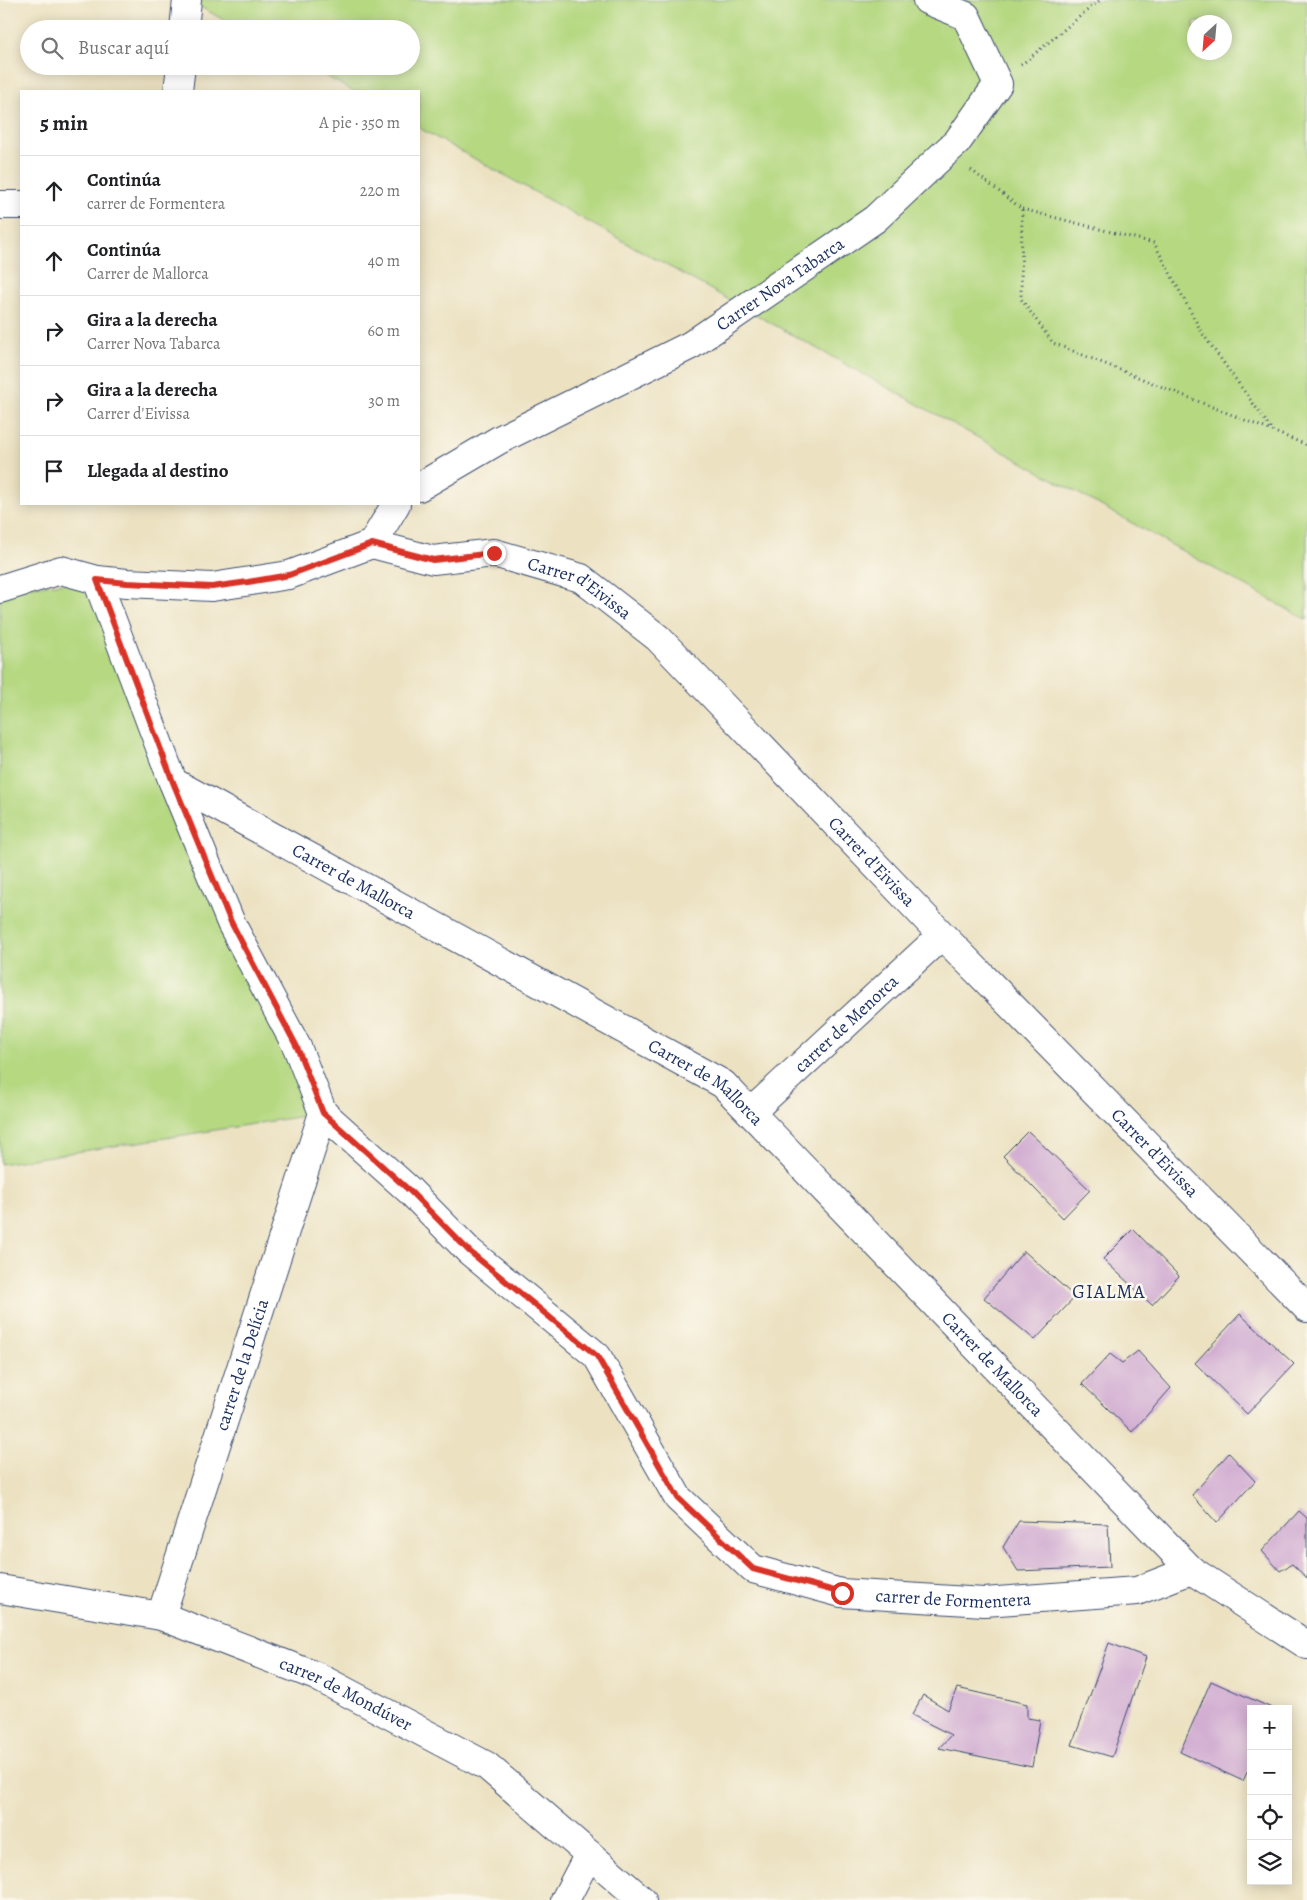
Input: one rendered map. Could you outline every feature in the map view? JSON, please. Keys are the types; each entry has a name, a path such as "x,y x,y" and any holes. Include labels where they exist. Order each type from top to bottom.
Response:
{"street":[{"path":"185,20 187,0"},
{"path":"927,0 966,16 998,84"},
{"path":"178,90 180,75"},
{"name":"Carrer Nova Tabarca","path":"420,487 500,440 691,345 875,219 957,142 998,84"},
{"path":"0,204 20,205"},
{"path":"0,589 61,570 97,580 212,587 289,575 372,544 395,505"},
{"name":"Carrer d'Eivissa","path":"372,544 433,560 494,553 581,578 658,638 942,935 1307,1308"},
{"path":"97,580 173,782"},
{"name":"Carrer de Mallorca","path":"173,782 723,1084 1191,1570 1307,1645"},
{"name":"carrer de Formentera","path":"173,782 231,922 297,1047 323,1113 410,1191 469,1251 597,1356 678,1498 753,1569 842,1593 984,1602 1136,1591 1191,1570"},
{"name":"carrer de Menorca","path":"750,1112 942,935"},
{"name":"carrer de la Delícia","path":"161,1616 323,1113"},
{"name":"carrer de Mondúver","path":"0,1588 161,1616 316,1676 488,1766 642,1900"},
{"path":"566,1900 589,1854"}],"path":[{"path":"998,84 1100,0"},
{"path":"947,151 1022,210 1154,242 1202,333 1273,431"},
{"path":"1022,210 1021,299 1053,343 1307,446"}],"green space":[{"path":"188,0 1307,0 1307,620 420,129 420,90 351,90 324,75 420,75 420,20 224,20"},
{"path":"97,580 323,1113 0,1164 0,589"}],"building":[{"path":"1028,1131 1090,1190 1063,1218 1003,1156"},
{"path":"1133,1229 1179,1276 1152,1305 1103,1259"},
{"path":"1024,1251 1075,1297 1035,1340 984,1298"},
{"path":"1240,1314 1294,1364 1247,1414 1195,1363"},
{"path":"1138,1351 1171,1388 1132,1432 1082,1384 1110,1354 1122,1363"},
{"path":"1229,1453 1255,1481 1217,1523 1192,1495"},
{"path":"1299,1511 1307,1518 1307,1578 1292,1564 1280,1571 1262,1551"},
{"path":"1019,1521 1108,1524 1110,1567 1018,1571 1003,1547"},
{"path":"1109,1643 1146,1657 1112,1757 1072,1745"},
{"path":"1211,1681 1265,1705 1247,1705 1247,1772 1243,1781 1180,1752"},
{"path":"957,1688 1027,1704 1027,1718 1040,1720 1032,1767 939,1748 951,1735 912,1715 923,1695 948,1710"}],"district":[{"name":"GIALMA","path":"1109,1291"}],"route":[{"path":"494,553 433,560 372,544 289,575 212,587 97,580 173,782 231,922 297,1047 323,1113 410,1191 469,1251 597,1356 678,1498 753,1569 842,1593"}]}
